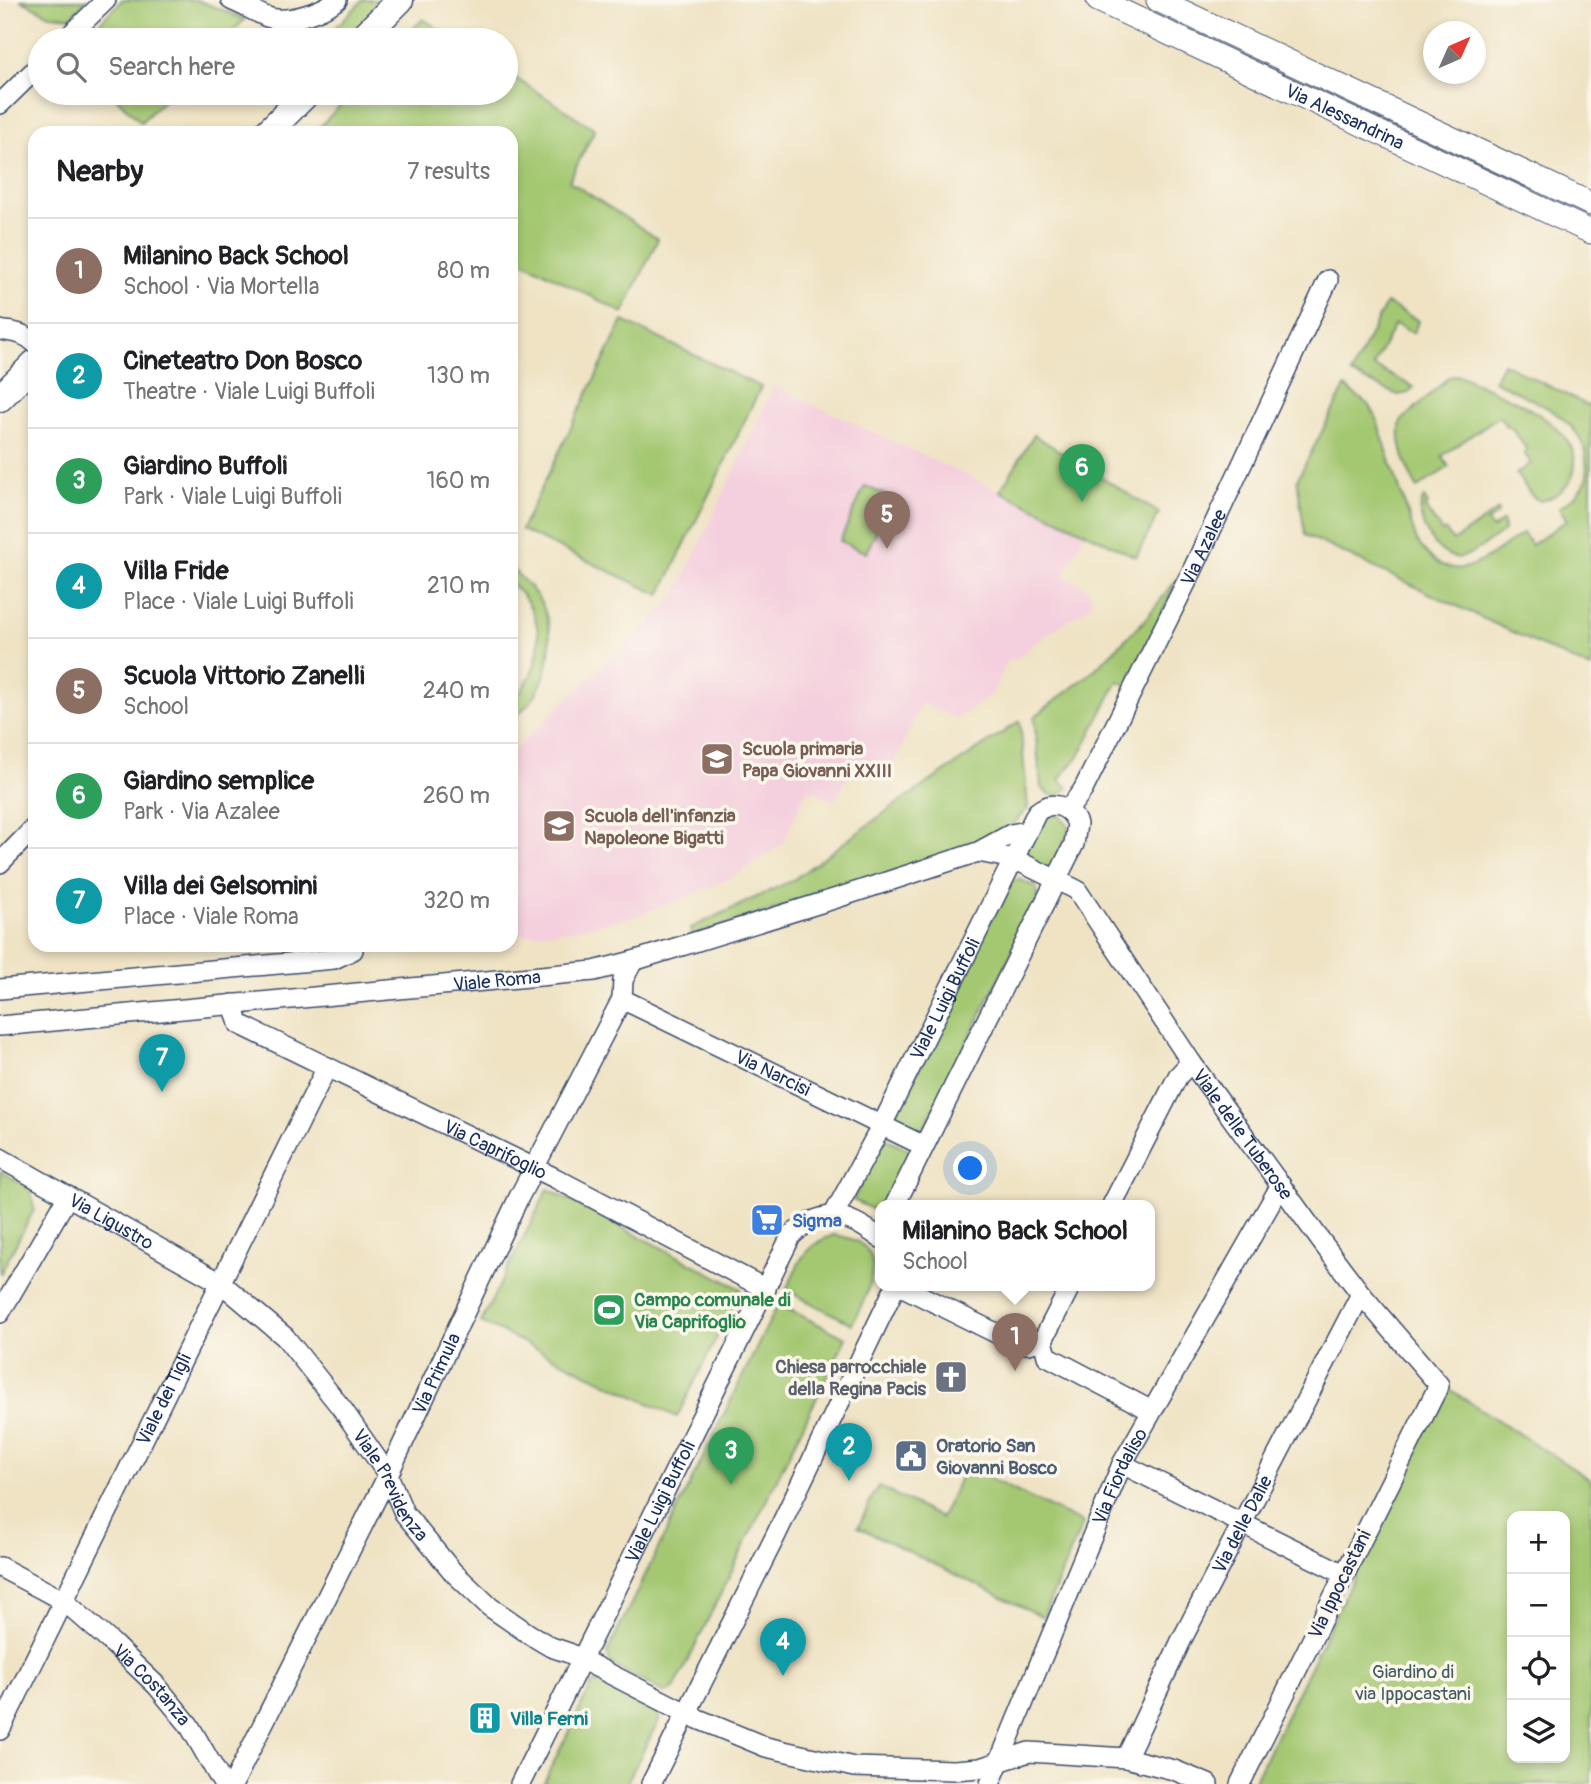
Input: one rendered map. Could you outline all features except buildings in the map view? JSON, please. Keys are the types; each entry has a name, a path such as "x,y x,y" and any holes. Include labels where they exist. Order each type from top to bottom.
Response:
{"main road":[{"path":"372,28 400,0"},
{"path":"274,126 295,105"},
{"path":"0,398 28,370"}],"street":[{"path":"77,28 106,0"},
{"path":"231,0 270,18 292,18 320,10 336,1"},
{"name":"Via Alessandrina","path":"1098,0 1591,232"},
{"name":"Via Alessandrina","path":"1158,0 1591,204"},
{"path":"0,104 28,77"},
{"name":"Via Azalee","path":"1068,810 1083,790 1193,569 1328,279"},
{"path":"9,331 28,337"},
{"path":"897,1200 1057,880 1077,834 1077,824 1068,810 1058,805 1042,808 1037,812 1027,831"},
{"name":"Viale Roma","path":"0,1026 594,971 978,852 1011,834 1027,831"},
{"name":"Viale Luigi Buffoli","path":"520,1784 791,1236 824,1215 834,1214 882,1125 1027,831"},
{"path":"0,863 28,834"},
{"name":"Viale Roma","path":"978,852 1014,859"},
{"name":"Viale delle Tuberose","path":"1014,859 1077,890 1191,1062 1361,1294 1439,1385"},
{"path":"0,989 334,959 345,952"},
{"name":"Via Primula","path":"233,1784 388,1475 535,1168 622,999 623,980 633,961"},
{"name":"Via Narcisi","path":"622,999 924,1146"},
{"name":"Via Caprifoglio","path":"233,1004 239,1024 535,1168 766,1289"},
{"path":"1115,1200 1178,1076 1191,1062"},
{"name":"Viale dei Tigli","path":"0,1730 327,1067"},
{"name":"Via Ligustro","path":"0,1158 221,1283"},
{"name":"Via Fiordaliso","path":"990,1784 1122,1464 1150,1410 1281,1185"},
{"path":"0,1313 68,1196"},
{"path":"834,1214 861,1224 875,1234"},
{"name":"Viale Previdenza","path":"221,1283 285,1337 343,1410 388,1475 404,1513 453,1572 490,1607 529,1634 580,1660"},
{"path":"651,1784 894,1291"},
{"path":"909,1291 1017,1343 1028,1344 1043,1340"},
{"path":"1068,1291 1043,1340 1047,1356 1150,1410"},
{"name":"Via delle Dalie","path":"1126,1758 1181,1641 1361,1294"},
{"name":"Via Ippocastani","path":"1240,1784 1439,1385"},
{"path":"1122,1464 1344,1574"},
{"name":"Via Costanza","path":"0,1567 64,1601 158,1686 190,1725 223,1784"},
{"path":"580,1660 686,1712 766,1747 854,1767 954,1770 980,1768 1029,1752 1126,1758 1174,1770 1208,1784"}],"shaded area":[{"path":"774,386 1086,531 1063,576 1089,589 1092,604 1030,647 1016,660 1009,658 992,694 957,719 921,703 892,771 880,781 858,774 846,779 835,801 814,791 805,793 783,844 730,879 640,915 573,930 518,935 518,746 674,598"}],"green space":[{"path":"20,0 86,0 71,17 50,15"},
{"path":"122,0 197,0 245,19 236,28 95,28"},
{"path":"363,0 386,0 358,28 335,28"},
{"path":"423,19 437,28 414,28"},
{"path":"518,80 595,129 569,181 658,239 623,313 518,259 518,126 321,126 341,105 518,105"},
{"path":"123,105 159,105 141,122"},
{"path":"1386,303 1419,321 1413,333 1395,324 1373,366 1414,387 1408,393 1398,395 1351,374"},
{"path":"623,321 761,387 660,595 521,530"},
{"path":"1503,363 1591,407 1591,669 1305,535 1297,480 1345,387 1370,406 1375,415 1417,541 1430,557 1443,566 1456,569 1469,567 1523,533 1532,545 1567,520 1559,508 1575,496 1587,480 1586,456 1582,442 1575,431 1555,413 1494,381"},
{"path":"1459,375 1535,412 1567,440 1574,457 1573,475 1564,488 1545,500 1540,501 1532,496 1516,474 1531,463 1524,453 1527,450 1510,426 1507,427 1499,416 1442,456 1449,467 1417,488 1401,447 1401,421 1449,377"},
{"path":"1034,435 1159,513 1136,557 1000,491"},
{"path":"865,486 892,498 866,553 840,541"},
{"path":"1424,498 1428,504 1425,507 1442,532 1445,530 1453,541 1498,510 1498,514 1487,522 1492,529 1503,521 1504,531 1473,552 1462,557 1453,557 1436,546 1424,526 1421,506"},
{"path":"518,575 540,601 549,626 550,639 543,679 531,701 518,714 518,694 534,667 538,640 533,613 518,591"},
{"path":"1178,578 1128,686 1118,681 1079,756 1059,779 1068,788 1057,796 1048,794 1041,787 1034,717 1091,673 1142,623"},
{"path":"1020,721 1028,808 1007,831 985,844 692,935 691,928 793,880 894,806"},
{"path":"1052,814 1060,816 1070,827 1057,864 1050,868 1033,865 1025,852 1037,821"},
{"path":"1018,879 1036,887 1038,900 921,1134 893,1120 1008,884"},
{"path":"885,1138 912,1151 888,1200 875,1200 875,1211 853,1200"},
{"path":"0,1171 31,1189 34,1210 0,1274"},
{"name":"Campo comunale di Via Caprifoglio","path":"548,1189 741,1289 677,1417 481,1322"},
{"path":"834,1235 853,1240 865,1247 871,1257 873,1269 870,1282 852,1324 786,1290 803,1256 815,1244"},
{"path":"778,1304 846,1338 674,1689 665,1693 611,1664 607,1653"},
{"name":"Giardino di via Ippocastani","path":"1446,1387 1591,1480 1591,1784 1253,1784"},
{"path":"965,1467 1083,1523 1043,1617 858,1527 878,1486 941,1518"},
{"path":"601,1681 654,1708 660,1718 626,1784 543,1784 592,1684"}],"place":[{"name":"Giardino semplice","path":"1082,502"},
{"name":"Scuola Vittorio Zanelli","path":"887,549"},
{"name":"Scuola primaria Papa Giovanni XXIII","path":"717,759"},
{"name":"Scuola dell'infanzia Napoleone Bigatti","path":"559,826"},
{"name":"Villa dei Gelsomini","path":"162,1092"},
{"name":"Sigma","path":"767,1220"},
{"name":"Campo comunale di Via Caprifoglio","path":"609,1310"},
{"name":"Milanino Back School","path":"1015,1371"},
{"name":"Chiesa parrocchiale della Regina Pacis","path":"951,1377"},
{"name":"Oratorio San Giovanni Bosco","path":"911,1456"},
{"name":"Cineteatro Don Bosco","path":"849,1481"},
{"name":"Giardino Buffoli","path":"731,1485"},
{"name":"Villa Fride","path":"783,1676"},
{"name":"Villa Ferni","path":"485,1718"}]}
